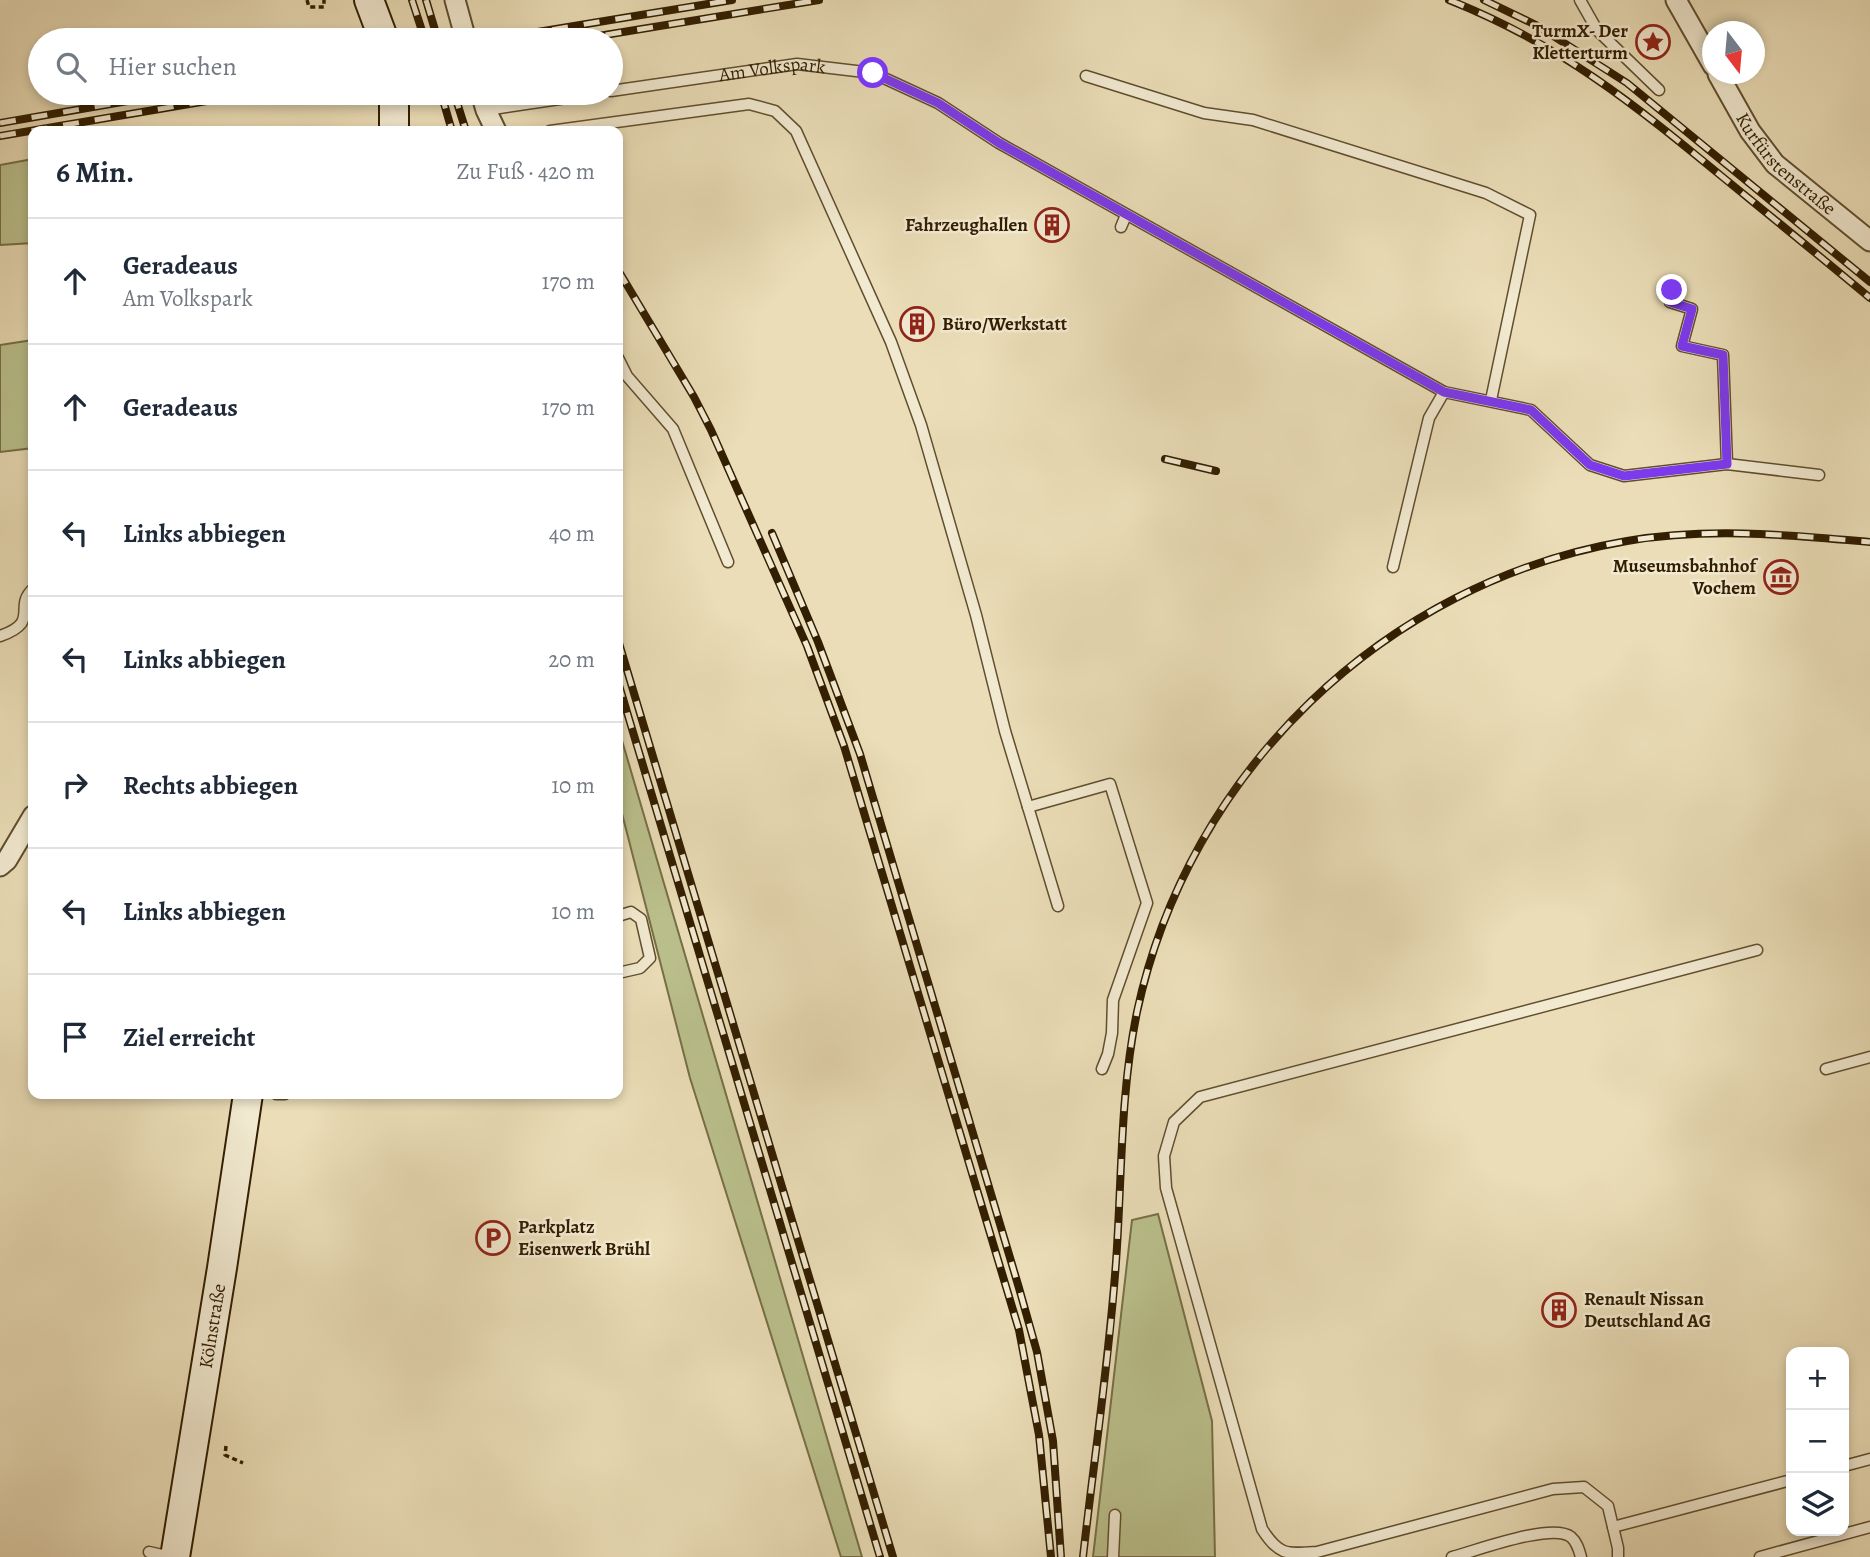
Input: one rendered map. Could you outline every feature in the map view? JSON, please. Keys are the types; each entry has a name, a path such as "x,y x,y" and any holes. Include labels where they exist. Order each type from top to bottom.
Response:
{"main road":[{"path":"369,0 380,28"},
{"path":"394,105 394,126"},
{"name":"Kölnstraße","path":"165,1555 222,1268 247,1099"}],"street":[{"path":"455,0 463,28"},
{"path":"1676,0 1702,46"},
{"name":"Kurfürstenstraße","path":"1723,84 1750,131 1775,164 1870,241"},
{"path":"485,105 494,126"},
{"path":"0,866 7,860 28,824"}],"lane":[{"path":"1580,0 1597,30 1659,90"},
{"name":"Am Volkspark","path":"623,89 797,64 873,73 938,103 999,143 1444,392 1531,410 1590,465 1624,476 1727,464 1819,475"},
{"path":"1086,76 1204,113 1266,124 1486,193 1530,215 1492,400"},
{"path":"587,126 749,104 775,111 796,131 891,342 921,425 1058,906"},
{"path":"1121,226 1126,215"},
{"path":"1672,290 1670,302 1692,309 1682,346 1723,355 1727,464"},
{"path":"623,368 673,429 728,562"},
{"path":"1393,567 1429,418 1444,392"},
{"path":"0,636 15,631 22,624 28,596"},
{"path":"1028,807 1110,784 1147,903 1113,1000 1112,1033 1102,1069"},
{"path":"623,914 631,912 641,919 650,958 640,968 623,972"},
{"path":"1618,1557 1608,1506 1584,1487 1553,1489 1317,1552 1289,1554 1274,1547 1262,1529 1254,1502 1166,1188 1164,1156 1174,1122 1200,1097 1757,950"},
{"path":"1826,1069 1870,1057"},
{"path":"1849,1465 1870,1459"},
{"path":"1613,1527 1786,1481"},
{"path":"1113,1557 1115,1515"},
{"path":"1760,1557 1870,1527"},
{"path":"1452,1557 1542,1533 1559,1532 1571,1537 1581,1557"}],"path":[{"path":"307,0 309,6 324,7 324,0"},
{"path":"226,1446 225,1455 243,1463"}],"green space":[{"path":"28,160 28,243 0,245 0,165"},
{"path":"28,341 28,449 0,452 0,345"},
{"path":"623,744 862,1557 841,1557 690,1078 623,817"},
{"path":"1158,1214 1212,1421 1215,1557 1093,1557 1132,1220"}],"railway":[{"path":"412,0 421,28"},
{"path":"426,0 434,28"},
{"path":"562,28 732,0"},
{"path":"623,32 819,0"},
{"path":"1449,0 1526,36 1561,56 1627,101 1870,298"},
{"path":"1484,0 1536,25 1627,83 1870,282"},
{"path":"0,123 104,105"},
{"path":"59,126 183,105"},
{"path":"444,105 451,126"},
{"path":"458,105 464,126"},
{"path":"0,136 28,131"},
{"path":"623,278 711,430 807,646 844,746 1019,1330 1039,1435 1051,1557"},
{"path":"1165,459 1216,471"},
{"path":"772,533 818,642 860,754 1019,1288 1037,1352 1053,1441 1061,1557"},
{"path":"1083,1557 1109,1336 1116,1262 1124,1105 1137,1012 1163,925 1201,843 1251,768 1310,702 1379,645 1456,598 1539,563 1627,541 1688,534 1749,534 1870,542"},
{"path":"623,657 893,1557"},
{"path":"623,699 880,1557"}],"place":[{"name":"TurmX- Der Kletterturm","path":"1653,42"},
{"name":"Fahrzeughallen","path":"1052,225"},
{"name":"Büro/Werkstatt","path":"917,324"},
{"name":"Museumsbahnhof Vochem","path":"1781,577"},
{"name":"Parkplatz Eisenwerk Brühl","path":"493,1238"},
{"name":"Renault Nissan Deutschland AG","path":"1559,1310"}],"route":[{"path":"873,73 938,103 999,143 1444,392 1531,410 1590,465 1624,476 1727,464 1723,355 1682,346 1692,309 1670,302 1672,290"}]}
